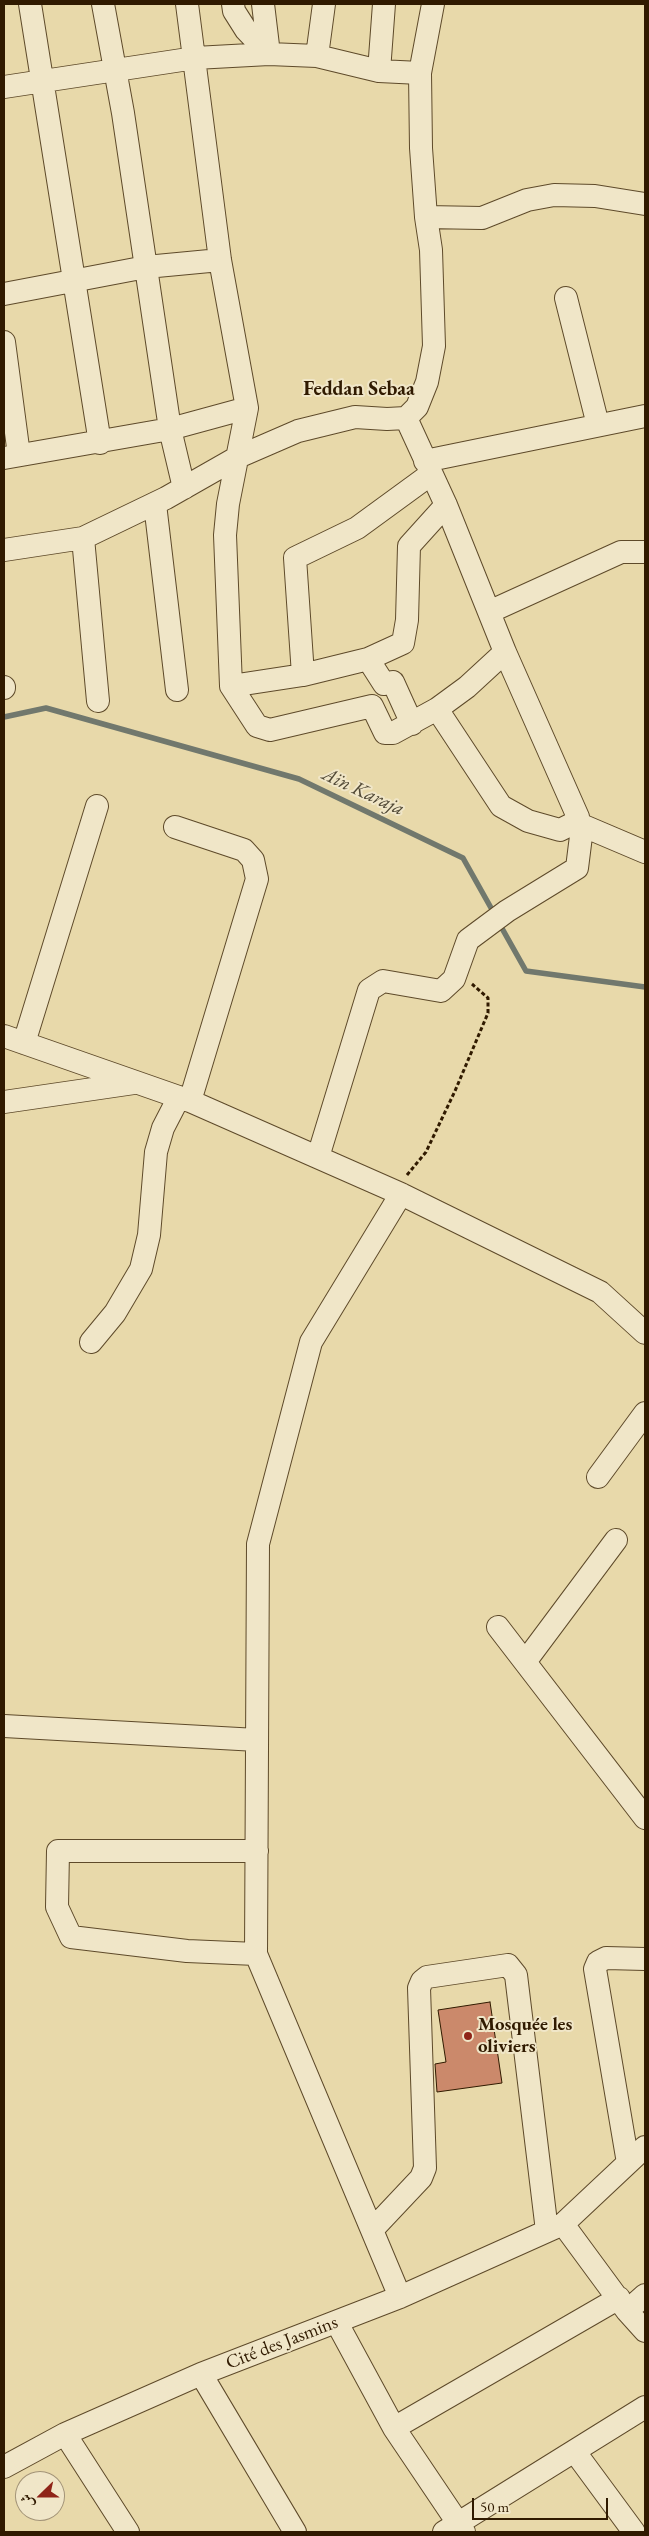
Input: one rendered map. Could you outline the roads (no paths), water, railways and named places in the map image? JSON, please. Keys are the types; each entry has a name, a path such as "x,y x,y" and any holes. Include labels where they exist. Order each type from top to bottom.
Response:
{"street":[{"path":"30,4 72,280 100,443"},
{"path":"103,4 116,71 170,430 184,488"},
{"path":"187,4 220,260 247,408 228,504 225,535 231,686 257,726 270,730 372,706 385,733 393,733 437,709 467,687 505,652"},
{"path":"233,4 234,11 246,30 269,54"},
{"path":"263,4 269,54"},
{"path":"317,56 324,4"},
{"path":"379,71 384,4"},
{"path":"4,550 83,538 155,504 238,457 298,431 326,422 356,417 406,418 417,407 427,382 434,346 431,250 426,217 421,148 420,73 432,4"},
{"path":"4,87 195,58 269,54 317,56 379,71 420,73"},
{"path":"426,217 482,218 527,200 554,195 595,196 645,204"},
{"path":"4,294 146,267 220,260"},
{"path":"566,298 598,425"},
{"path":"4,342 12,457 170,430 247,408"},
{"path":"304,675 296,558 357,528 428,468 598,425 645,416"},
{"path":"318,1157 369,990 383,981 441,991 454,979 468,940 474,934 507,911 578,868 581,836 579,821 505,652 446,505 406,418"},
{"path":"155,504 177,690"},
{"path":"231,686 304,675 368,659 403,643 407,620 409,546 446,505"},
{"path":"83,538 98,701"},
{"path":"490,612 621,552 645,552"},
{"path":"368,659 384,684 392,682 412,724"},
{"path":"437,709 501,806 528,821 560,830 579,821 645,852"},
{"path":"97,806 14,1039 184,1099 397,1192 600,1292 645,1333"},
{"path":"91,1342 115,1313 141,1269 149,1235 156,1152 163,1128 184,1099 257,879 253,860 244,850 175,827"},
{"path":"4,1102 138,1083"},
{"path":"397,1192 311,1342 258,1544 256,1954 400,2297"},
{"path":"598,1477 645,1413"},
{"path":"525,1662 616,1540"},
{"path":"498,1627 645,1818"},
{"path":"4,1726 257,1740"},
{"path":"256,1954 187,1952 70,1937 58,1907 58,1851 257,1851"},
{"path":"628,2163 595,1969 598,1962 606,1958 645,1959"},
{"path":"372,2230 422,2178 425,2168 419,1988 422,1981 427,1977 508,1965 516,1975 555,2228 645,2331"},
{"name":"Cité des Jasmins","path":"4,2467 65,2434 201,2374 337,2323 555,2228 645,2147"},
{"path":"394,2428 623,2304 645,2295"},
{"path":"337,2323 394,2428 455,2529 645,2407"},
{"path":"201,2374 295,2532"},
{"path":"65,2434 128,2532"},
{"path":"575,2452 634,2532"}],"waterway":[{"name":"Aïn Karaja","path":"4,717 46,708 299,779 463,858 495,915"},
{"name":"Aïn Karaja","path":"499,923 526,971 645,987"}],"place":[{"name":"Mosquée les oliviers","path":"468,2036"}],"district":[{"name":"Feddan Sebaa","path":"359,390"}]}
